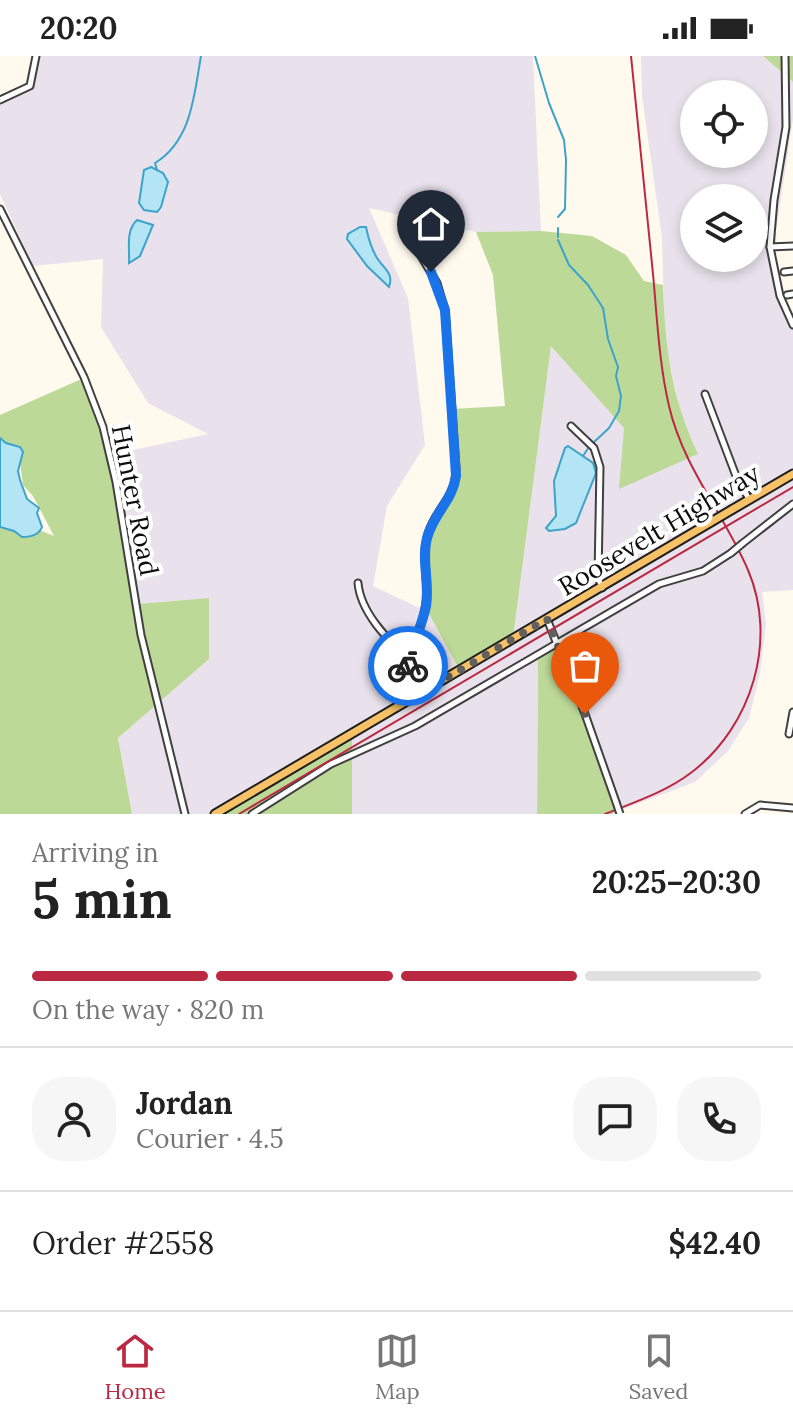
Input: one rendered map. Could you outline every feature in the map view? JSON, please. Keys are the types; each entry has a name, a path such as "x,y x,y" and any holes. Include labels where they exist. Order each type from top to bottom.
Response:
{"main road":[{"name":"Roosevelt Highway","path":"215,814 793,474"}],"street":[{"path":"0,100 30,86 36,56"},
{"path":"785,56 786,127 774,198 770,247 780,296 793,325"},
{"name":"Hunter Road","path":"0,209 84,377 103,427 116,482 141,635 185,814"},
{"path":"414,697 408,677 410,653 426,604 427,536 433,520 453,491 456,476 444,307 437,283 415,246"},
{"path":"770,247 793,246"},
{"path":"784,272 793,271"},
{"path":"705,394 736,476 749,499"},
{"path":"571,426 594,448 600,467 598,577 602,588"},
{"path":"252,814 331,764 415,726 659,584 703,571 793,504"},
{"path":"358,583 359,594 378,625 402,650 410,653"},
{"path":"547,619 620,814"},
{"path":"789,734 793,712"},
{"path":"745,814 760,805 793,808"}],"shaded area":[{"path":"34,56 533,56 541,231 476,232 369,208 408,298 425,445 387,506 373,586 428,612 461,673 513,638 551,345 624,428 698,454 683,421 665,345 662,238 642,96 641,56 763,56 793,82 793,119 776,231 776,261 793,323 793,590 762,592 766,624 760,674 749,718 728,751 695,782 621,810 538,655 537,814 352,814 351,735 210,814 132,814 118,738 209,659 209,598 137,604 110,455 208,434 148,403 101,327 103,259 33,266 0,194 0,97 29,83"}],"green space":[{"path":"763,56 793,56 793,82"},
{"path":"541,231 592,236 626,255 644,281 663,285 671,371 681,412 698,454 619,489 624,428 551,346 513,638 461,673 428,612 425,549 429,532 456,480 452,409 505,406 493,275 476,232"},
{"path":"86,377 110,455 137,604 209,598 209,659 118,738 132,814 0,814 0,520 22,523 54,536 33,496 23,485 19,454 0,440 0,415"},
{"path":"559,643 621,810 612,814 537,814 538,655"},
{"path":"352,735 352,814 210,814"}],"water":[{"path":"151,167 163,173 168,182 157,212 144,210 139,203 144,170"},
{"path":"137,220 153,225 140,256 129,263 129,235"},
{"path":"366,227 375,254 389,275 389,287 367,266 347,239 348,234"},
{"path":"0,438 20,447 23,452 18,471 20,480 27,499 39,508 37,513 42,527 31,536 22,537 0,527"},
{"path":"568,446 593,463 596,473 576,523 565,529 549,531 546,528 556,516 554,481"}],"waterway":[{"path":"157,170 155,163 177,142 184,129 193,101 201,56"},
{"path":"535,56 564,140 565,209 558,217"},
{"path":"558,228 558,237"},
{"path":"558,240 569,265 588,285 603,308 608,339 618,367 619,411 609,428 593,443"},
{"path":"583,456 589,447"}],"railway":[{"path":"605,814 672,785 713,753 730,731 754,680 760,625 757,597 748,570 694,470 675,428 669,406 659,340 631,56"},
{"path":"239,814 793,487"}],"way so far":[{"path":"408,666 414,697 547,619 585,714"}],"route":[{"path":"408,666 426,604 427,536 433,520 453,491 456,476 445,310 431,272"}]}
